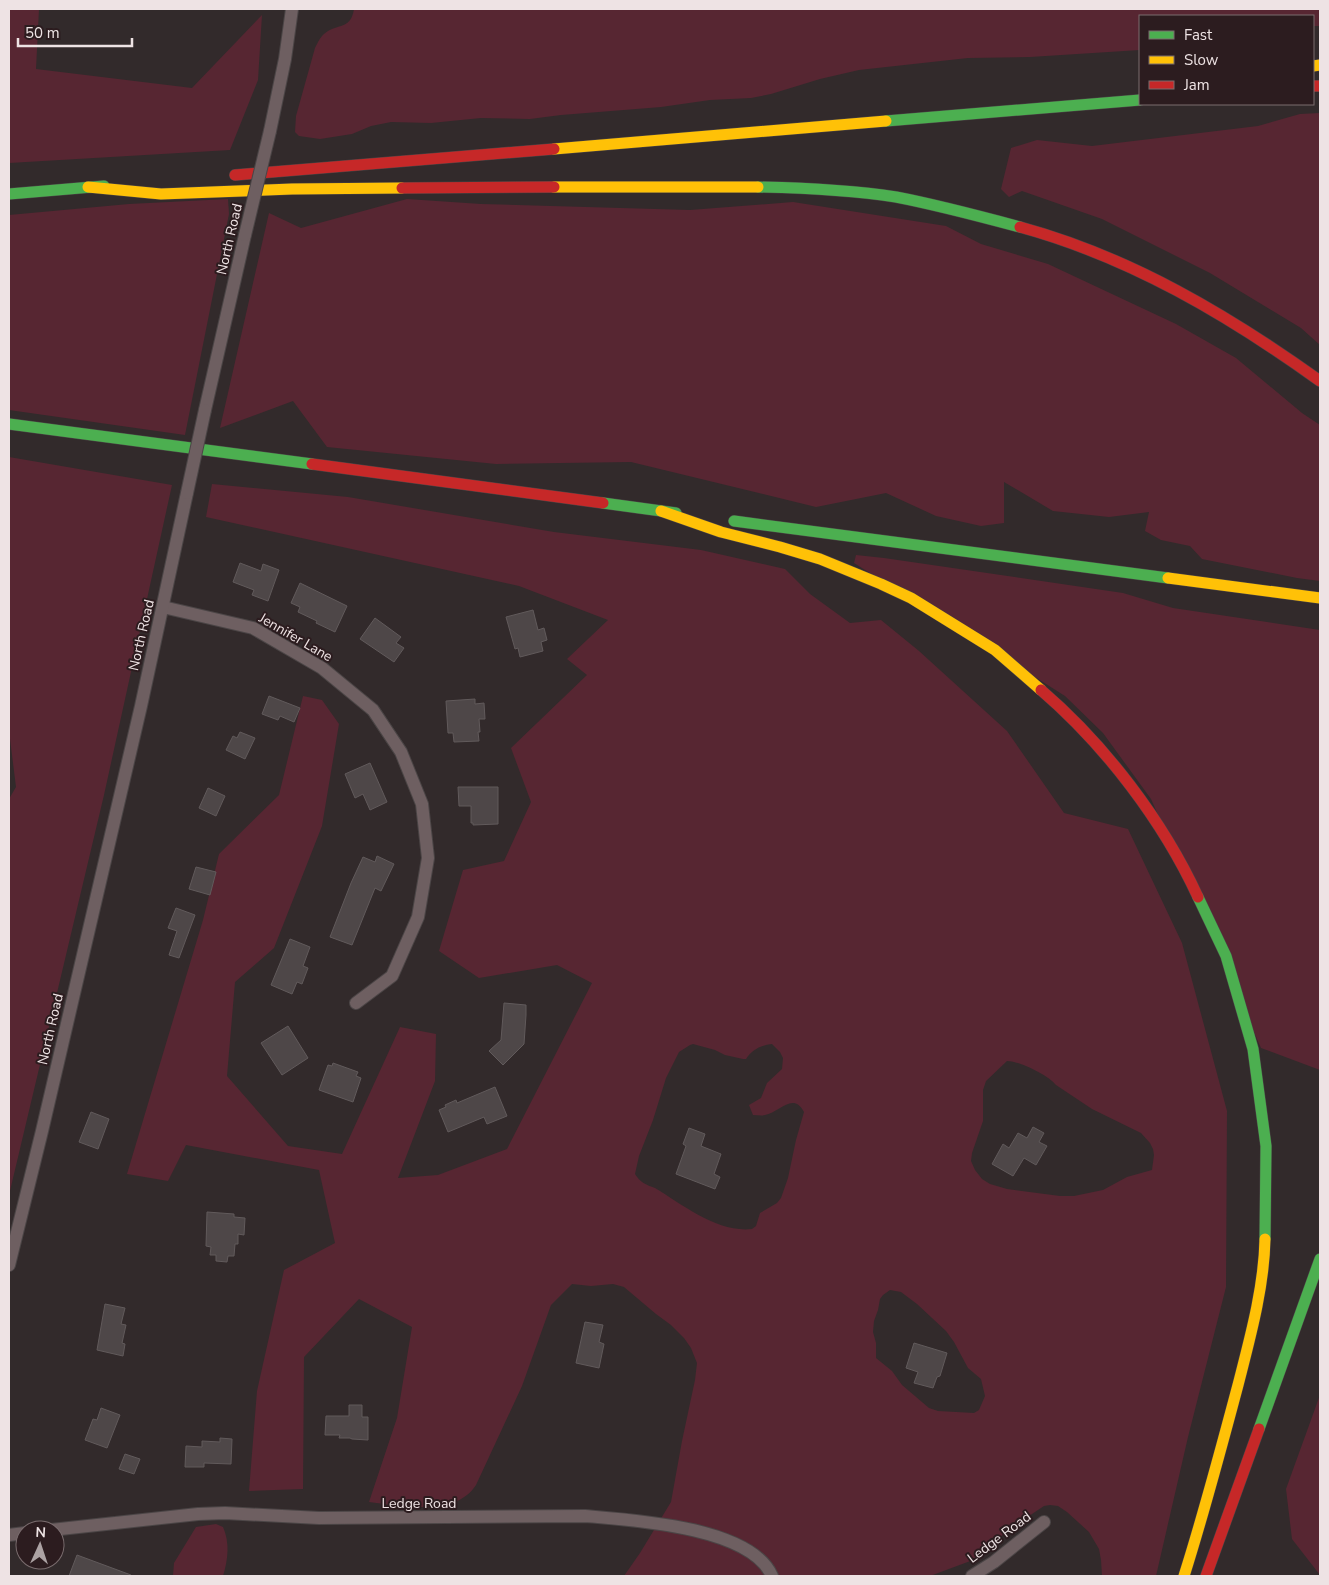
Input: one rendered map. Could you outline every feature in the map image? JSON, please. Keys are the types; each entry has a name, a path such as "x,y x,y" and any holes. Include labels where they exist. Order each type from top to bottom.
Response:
{"highway":[{"path":"1075,106 1121,90"},
{"path":"226,176 1139,100"},
{"path":"9,194 157,181"},
{"path":"88,187 161,194 292,189 733,186 822,189 894,197 950,208 1024,228 1078,246 1127,266 1214,310 1263,341 1320,381"},
{"path":"9,424 1320,598"},
{"path":"662,511 715,530 805,554 851,570 922,604 990,648 1050,696 1092,737 1110,758 1129,781 1160,826 1202,901 1231,970 1254,1055 1264,1120 1268,1173 1268,1208 1263,1270 1255,1316 1217,1462 1184,1576"},
{"path":"1206,1576 1320,1259"}],"street":[{"name":"North Road","path":"9,1265 42,1131 163,607 205,410 270,131 284,65 292,9"},
{"name":"Jennifer Lane","path":"163,607 253,628 322,668 373,710 401,752 422,804 428,858 425,878 418,917 392,976 356,1003"},
{"name":"Ledge Road","path":"65,1528 198,1514 225,1513 328,1518 585,1516 616,1518 673,1526 728,1540 747,1549 761,1560 772,1576"},
{"name":"Ledge Road","path":"972,1576 994,1562 1044,1522"}],"shaded area":[{"path":"9,9 39,9 36,69 192,88 262,15 258,80 230,150 9,163"},
{"path":"354,9 1320,9 1320,26 1314,26 1314,15 1139,15 1139,50 1030,57 968,58 859,70 751,98 710,100 661,107 530,119 481,118 431,123 391,122 371,126 352,134 320,139 299,136 295,132 296,116 315,48 326,33 348,22 353,15"},
{"path":"1320,113 1320,345 1301,328 1210,273 1102,219 1022,191 1009,197 1001,189 1011,148 1037,140 1092,146 1258,126 1300,114"},
{"path":"228,199 229,214 185,435 9,410 9,215 129,204"},
{"path":"407,199 481,204 690,210 793,202 946,226 981,244 1048,264 1176,324 1236,358 1302,413 1320,425 1320,581 1202,559 1190,546 1161,540 1145,531 1149,512 1109,517 1053,511 1004,482 1004,523 981,526 936,516 886,493 816,507 631,462 496,464 327,447 293,401 220,428 269,213 301,228"},
{"path":"9,457 172,485 104,795 9,1195 9,799 16,787 9,731"},
{"path":"212,484 348,497 554,532 701,550 785,569 810,594 850,623 881,620 919,651 1007,731 1064,813 1128,829 1182,943 1227,1111 1226,1287 1188,1437 1156,1576 1102,1576 1099,1549 1089,1532 1067,1512 1058,1506 1050,1505 1044,1506 1020,1522 973,1560 930,1576 624,1576 671,1502 697,1363 691,1348 671,1325 624,1287 613,1284 591,1286 572,1284 551,1305 522,1386 476,1485 467,1495 455,1502 427,1507 396,1506 369,1502 397,1418 412,1327 359,1299 304,1357 303,1489 249,1491 257,1391 284,1270 335,1243 319,1170 186,1145 168,1181 127,1174 203,920 219,854 279,795 303,696 322,700 339,724 322,826 274,948 235,982 227,1076 288,1146 342,1154 400,1027 436,1034 435,1081 398,1178 438,1175 507,1149 592,983 557,965 479,978 439,951 463,870 504,861 531,802 511,748 587,675 567,659 608,620 519,586 206,517","holes":["693,1044 725,1055 746,1059 757,1048 772,1044 783,1058 782,1069 767,1083 761,1098 749,1105 753,1115 770,1113 791,1103 800,1106 804,1112 788,1178 781,1198 777,1203 760,1213 756,1226 752,1229 726,1227 701,1216 644,1183 635,1174 639,1156 666,1078 679,1052","1007,1061 1019,1063 1040,1073 1092,1109 1141,1133 1153,1149 1152,1170 1127,1177 1103,1190 1074,1196 1007,1189 990,1184 982,1179 971,1161 983,1121 983,1090 986,1081","890,1290 901,1292 946,1331 968,1368 981,1379 985,1396 979,1410 974,1413 938,1411 929,1408 902,1385 892,1371 876,1358 876,1343 873,1332 874,1321 880,1299"]},
{"path":"856,555 1123,593 1173,608 1320,630 1320,1070 1261,1048 1151,799 1103,733 1065,696 854,563"},
{"path":"1320,1395 1320,1575 1292,1539 1286,1489"},
{"path":"216,1524 223,1527 227,1539 227,1557 223,1576 173,1576 174,1563 196,1527"}],"building":[{"path":"240,563 261,571 263,564 279,570 268,601 252,595 254,590 233,582"},
{"path":"300,583 347,606 335,632 298,612 300,607 291,603"},
{"path":"533,610 538,630 544,628 547,640 541,642 543,651 520,657 518,648 515,649 506,617"},
{"path":"375,618 401,637 396,643 404,648 394,662 360,639"},
{"path":"269,696 300,708 294,722 280,716 278,720 262,714"},
{"path":"475,699 475,704 484,703 485,719 479,719 479,741 454,742 453,733 448,733 446,701"},
{"path":"240,732 255,738 245,759 226,750 233,736 237,738"},
{"path":"370,763 387,802 370,810 363,794 355,798 345,774"},
{"path":"458,787 498,787 498,824 473,825 471,823 471,806 459,806"},
{"path":"208,788 225,796 216,816 199,808"},
{"path":"377,856 394,864 381,891 375,888 352,945 330,937 363,857 375,862"},
{"path":"196,867 216,872 210,895 189,889"},
{"path":"176,908 195,915 179,958 169,955 177,931 168,928"},
{"path":"290,939 310,947 303,966 308,968 302,984 297,982 292,994 271,985"},
{"path":"504,1003 526,1005 526,1015 524,1044 503,1065 489,1051 501,1040"},
{"path":"288,1026 308,1058 282,1075 261,1043"},
{"path":"333,1063 358,1072 356,1076 361,1078 353,1102 319,1090 328,1065 332,1066"},
{"path":"495,1087 507,1116 487,1124 484,1117 448,1132 439,1110 456,1100 457,1103"},
{"path":"91,1112 109,1119 98,1149 79,1142"},
{"path":"1033,1127 1044,1133 1039,1142 1047,1146 1036,1165 1024,1158 1013,1176 992,1164 1003,1144 1009,1148 1018,1133 1027,1138"},
{"path":"689,1128 705,1134 701,1146 721,1154 714,1174 720,1177 715,1189 676,1174 686,1146 683,1144"},
{"path":"207,1212 234,1214 234,1217 245,1218 244,1235 238,1234 238,1244 235,1244 234,1256 228,1256 227,1262 216,1261 216,1255 210,1255 211,1247 206,1246"},
{"path":"105,1304 125,1308 121,1324 126,1325 122,1343 125,1344 123,1356 97,1350"},
{"path":"585,1322 603,1325 599,1342 604,1344 599,1368 576,1363"},
{"path":"914,1343 947,1353 940,1376 937,1377 933,1388 914,1383 918,1372 906,1368"},
{"path":"349,1405 362,1405 362,1417 368,1417 368,1440 339,1438 340,1435 325,1435 326,1416 349,1416"},
{"path":"101,1408 120,1415 107,1448 85,1440 93,1419 97,1420"},
{"path":"220,1438 232,1439 231,1464 204,1463 204,1467 185,1467 186,1446 202,1447 202,1441 220,1442"},
{"path":"125,1454 140,1459 134,1474 119,1469"},
{"path":"77,1555 131,1575 69,1576"}],"traffic: fast":[{"path":"886,121 1139,100"},
{"path":"9,194 104,186"},
{"path":"758,187 827,190 896,197 1020,227"},
{"path":"9,424 312,464"},
{"path":"603,503 676,513"},
{"path":"734,521 1168,578"},
{"path":"1198,897 1226,956 1253,1049 1266,1146 1265,1239"},
{"path":"1259,1429 1320,1259"}],"traffic: slow":[{"path":"1314,66 1320,65"},
{"path":"554,149 886,121"},
{"path":"88,187 161,194 292,189 402,188"},
{"path":"554,187 758,187"},
{"path":"661,511 721,532 820,559 911,598 995,650 1041,690"},
{"path":"1168,578 1320,598"},
{"path":"1184,1576 1212,1481 1252,1331 1262,1276 1265,1239"}],"traffic: jam":[{"path":"1314,86 1320,86"},
{"path":"235,175 554,149"},
{"path":"402,188 554,187"},
{"path":"1020,227 1100,254 1177,290 1250,333 1320,381"},
{"path":"312,464 603,503"},
{"path":"1041,690 1088,735 1130,786 1168,840 1198,897"},
{"path":"1206,1576 1259,1429"}]}
